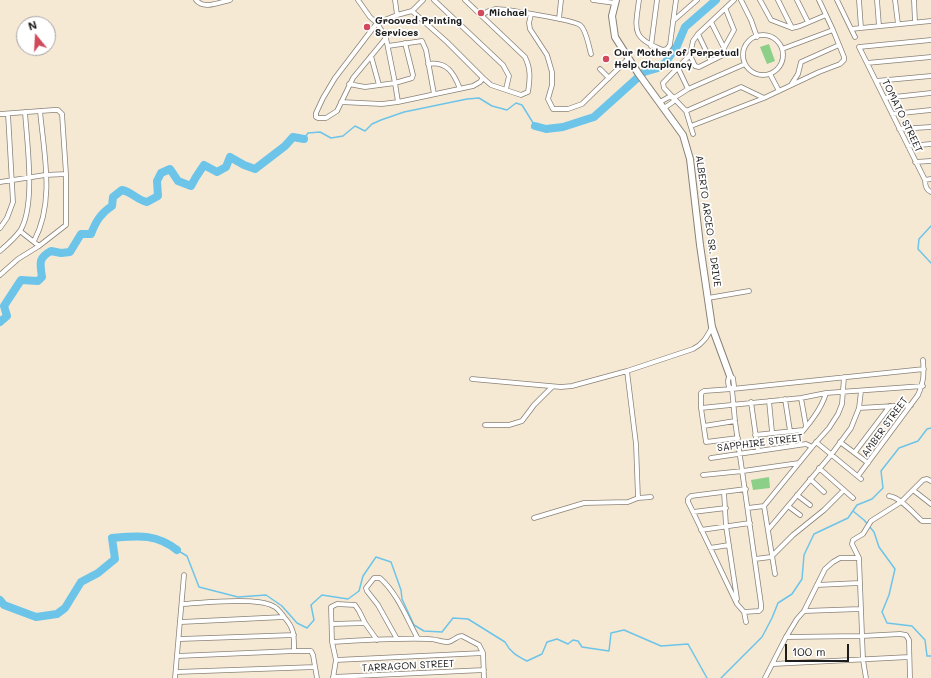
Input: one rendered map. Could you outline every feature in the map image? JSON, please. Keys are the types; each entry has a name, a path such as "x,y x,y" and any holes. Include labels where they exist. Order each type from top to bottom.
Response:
{"street":[{"path":"196,0 204,6 230,0"},
{"path":"358,0 370,17 377,23 386,38 398,102"},
{"path":"395,0 397,15"},
{"path":"386,38 349,84 337,111 331,116 322,119 316,117 316,113 323,98 335,78 377,23 412,11 423,0"},
{"path":"434,0 503,65 509,76 506,89"},
{"path":"412,11 491,84 521,95 528,92 530,78 528,64 525,57 465,0"},
{"path":"559,19 561,0"},
{"path":"531,14 529,23 530,29 547,55 552,72 552,85 548,99 551,108 556,110 568,109 588,100 629,58 615,37 613,30 612,16 615,2 593,0"},
{"path":"639,0 635,25 646,43 663,50 668,49 670,45 676,0"},
{"path":"651,46 657,0"},
{"path":"693,134 686,111 662,86 663,83 690,54 693,42 698,34 726,10 734,0"},
{"path":"741,0 757,36"},
{"path":"760,0 771,20 792,28 826,15"},
{"path":"778,0 792,28"},
{"path":"797,0 808,22"},
{"path":"691,126 764,98 819,72 840,64 844,60 833,30 819,0"},
{"path":"837,0 855,37"},
{"path":"859,0 861,28"},
{"path":"877,0 879,26"},
{"path":"895,0 898,24"},
{"path":"914,0 916,22"},
{"path":"673,21 695,1"},
{"path":"482,15 489,10 496,9 559,19 579,24 583,27 591,54"},
{"path":"724,48 734,30 726,10"},
{"path":"851,29 931,21"},
{"path":"690,54 695,66 700,67 725,54 724,48 711,22"},
{"path":"782,49 833,30"},
{"path":"698,34 711,61"},
{"path":"757,36 766,36 771,38 778,42 782,49 783,57 780,65 770,74 763,75 751,72 745,64 743,55 745,46 757,36"},
{"name":"TOMATO STREET","path":"931,40 859,47 916,162 926,187 928,191 931,192"},
{"path":"388,46 422,41 426,50 434,94"},
{"path":"349,84 365,87 379,86 412,78 405,43"},
{"path":"791,85 798,74 801,62 839,45"},
{"path":"371,56 379,86"},
{"path":"867,63 931,57"},
{"name":"ALBERTO ARCEO SR. DRIVE","path":"629,58 638,73 683,135 690,159 700,245 712,326 730,376"},
{"path":"428,64 440,63 445,66 452,73 460,88"},
{"path":"664,108 673,102 674,98 688,89 745,64"},
{"path":"678,68 688,89"},
{"path":"600,69 609,78"},
{"path":"770,74 778,91"},
{"path":"876,81 931,76"},
{"path":"341,102 370,104 398,102 473,86 480,82 483,78"},
{"path":"686,111 741,87 764,98"},
{"path":"885,98 931,93"},
{"path":"660,102 669,97 674,98"},
{"path":"0,114 58,110 62,114 66,174 66,225 39,246 18,259 0,275"},
{"path":"892,114 931,110"},
{"path":"34,241 39,231 44,214 46,197 40,111"},
{"path":"0,251 13,240 20,231 29,208 29,178 25,112"},
{"path":"0,228 7,218 12,202 8,114"},
{"path":"899,129 931,127"},
{"path":"908,146 931,144"},
{"path":"916,162 931,161"},
{"path":"0,182 66,174"},
{"path":"924,180 931,179"},
{"path":"20,231 39,246"},
{"path":"708,298 749,290"},
{"path":"472,379 552,387 572,386 627,372 700,346 707,337 712,326"},
{"path":"701,408 801,398 842,392 923,386 923,360"},
{"path":"738,438 706,442 700,396 704,391 924,369"},
{"path":"627,372 636,444 638,498"},
{"path":"730,376 728,382 729,387 732,389 735,421 746,489 761,604 761,609 759,611 744,612"},
{"path":"748,508 764,506 829,428 838,414 842,404 844,377"},
{"name":"AMBER STREET","path":"831,455 859,478 923,386"},
{"path":"485,425 509,425 522,421 534,405 552,387"},
{"path":"768,530 831,455 851,428 859,408 861,391"},
{"path":"790,447 821,407 826,394"},
{"path":"801,398 805,428"},
{"path":"785,399 790,431"},
{"path":"768,401 772,432"},
{"path":"752,402 758,452"},
{"path":"859,408 911,405"},
{"path":"855,452 890,406"},
{"path":"704,426 735,421"},
{"path":"755,435 805,428"},
{"path":"816,442 831,455"},
{"path":"840,442 868,463"},
{"name":"SAPPHIRE STREET","path":"710,458 806,444 812,447"},
{"path":"703,475 799,463"},
{"path":"819,468 853,498"},
{"path":"810,479 824,492"},
{"path":"866,678 863,660 860,609 859,558 852,544 853,540 863,534 871,521 901,502 923,480 927,479 931,481"},
{"path":"746,489 691,496 688,499 701,530 737,604 744,612 746,622"},
{"path":"755,559 772,557 793,535 824,510 844,490"},
{"path":"913,490 931,504"},
{"path":"724,492 726,526 737,604"},
{"path":"797,495 810,505"},
{"path":"889,496 901,502 922,521 931,521"},
{"path":"534,518 584,503 628,502 638,498 651,497"},
{"path":"764,506 775,574"},
{"path":"788,506 800,515"},
{"path":"693,512 726,508"},
{"path":"701,530 750,523"},
{"path":"710,548 729,545"},
{"path":"765,678 786,637 797,619 804,611 825,569 840,558 859,558"},
{"path":"175,678 180,639 184,576"},
{"path":"397,639 378,605 367,591 366,588 374,578 380,578 385,582 397,599 418,639"},
{"path":"817,585 859,583"},
{"path":"182,604 245,602 266,603 275,606 291,625 294,634 294,651"},
{"path":"333,678 336,660 332,642 331,607 337,604 355,606 377,640"},
{"path":"804,611 860,609"},
{"path":"181,622 284,617"},
{"path":"332,624 365,623"},
{"path":"180,639 294,634"},
{"path":"786,637 906,635 909,640 910,678"},
{"path":"332,642 397,639 430,639 448,642 452,641 458,636 462,636 479,645 483,653 484,678"},
{"path":"178,656 311,651 313,655 316,678"},
{"path":"336,660 483,653"},
{"path":"773,664 909,657"},
{"path":"176,672 315,667"},
{"name":"TARRAGON STREET","path":"333,678 484,670"}],"green space":[{"path":"769,44 775,61 767,64 760,47"},
{"path":"769,477 770,488 753,490 751,480"}],"waterway":[{"path":"535,126 546,129 563,127 594,117 644,72 658,68 665,63 677,46 685,27 716,0"},
{"path":"304,139 308,133 320,132 331,138 343,136 355,126 365,131 372,124 404,112 467,99 479,98 492,106 507,110 516,103 522,105 535,126"},
{"path":"0,322 7,316 4,306 21,280 38,281 42,277 41,261 44,256 51,251 61,253 70,252 81,234 91,234 99,218 112,206 113,197 122,190 129,192 140,200 147,202 158,196 157,181 161,173 170,169 178,181 191,186 204,165 217,172 226,167 230,157 255,169 285,146 293,137 304,139"},
{"path":"931,226 919,239 918,249 931,263"},
{"path":"721,678 762,637 778,603 792,594 802,579 804,555 814,534 848,518 857,505 872,499 883,488 881,471 899,448 918,441 927,429 931,428"},
{"path":"853,511 864,520 874,532 879,547 895,569 889,595 882,612 887,623 912,626 925,640 927,656 931,656"},
{"path":"0,600 4,605 36,617 57,614 65,608 81,582 98,573 115,559 112,538 138,536 153,538 177,550"},
{"path":"177,550 187,556 199,587 238,597 266,595 282,606 297,623 307,628 314,620 311,605 322,595 348,599 359,591 363,576 376,557 391,562 401,590 402,599 414,625 424,631 442,632 453,618 468,619 505,642 514,653 527,661 542,654 547,642 557,639 568,644 573,640 578,641 582,647 609,651 611,633 624,630 661,646 688,644 707,678"}],"place":[{"name":"Michael","path":"481,13"},
{"name":"Grooved Printing Services","path":"367,27"},
{"name":"Our Mother of Perpetual Help Chaplancy","path":"606,59"}]}
